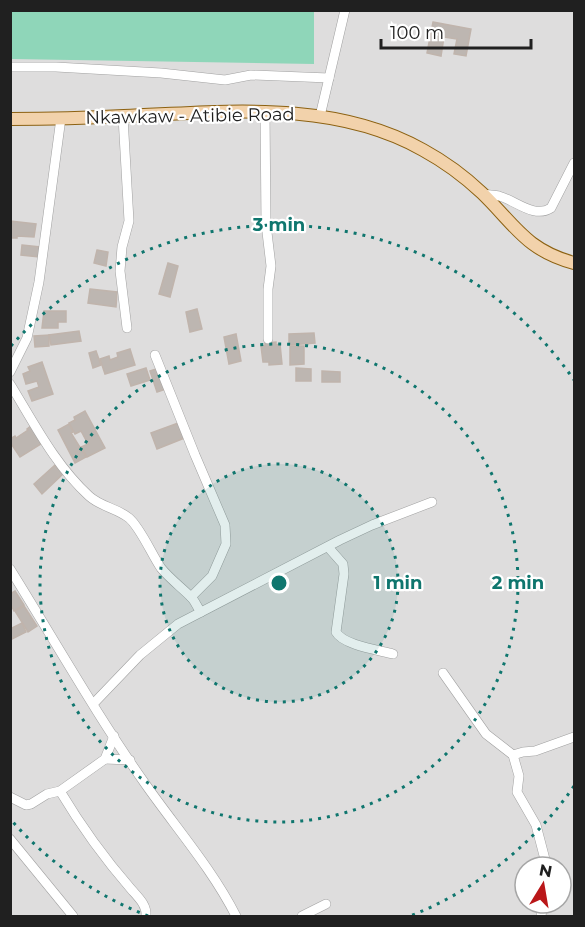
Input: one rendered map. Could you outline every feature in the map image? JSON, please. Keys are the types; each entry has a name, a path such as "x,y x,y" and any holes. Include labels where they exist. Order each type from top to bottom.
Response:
{"main road":[{"name":"Nkawkaw - Atibie Road","path":"10,119 265,111 320,116 365,125 402,140 442,161 483,194 508,222 535,246 574,263"}],"street":[{"path":"320,116 345,10"},
{"path":"10,67 37,66 161,73 225,80 251,75 329,78"},
{"path":"265,111 266,224 271,266 268,290 268,339"},
{"path":"123,117 129,221 122,247 120,271 127,328"},
{"path":"10,372 27,339 39,282 61,118"},
{"path":"483,194 499,196 532,210 546,211 551,208 574,163"},
{"path":"10,348 21,352"},
{"path":"155,355 225,525 226,544 212,576 191,597"},
{"path":"10,384 64,470 98,503 122,512 131,519 171,580 191,597 201,612"},
{"path":"93,703 158,638 178,624 372,525 432,502"},
{"path":"328,547 343,564 344,574 336,632 339,636 356,644 393,654"},
{"path":"10,569 114,736 146,785 201,858 236,916"},
{"path":"444,673 486,734 513,755 519,776 517,792 519,799 536,825 544,855"},
{"path":"10,796 26,805 47,794 60,791 105,759 114,736"},
{"path":"513,755 535,751 574,737"},
{"path":"105,759 130,760"},
{"path":"60,791 108,862 143,903 146,916"},
{"path":"10,839 73,916"},
{"path":"302,916 326,904"}],"shaded area":[{"path":"10,11 574,11 574,916 11,916"}],"green space":[{"path":"11,10 314,11 314,64 11,59"}],"building":[{"path":"433,22 471,29 466,56 454,54 457,39 444,37 441,56 427,53"},
{"path":"10,221 36,224 34,237 10,238"},
{"path":"22,245 40,247 39,257 21,255"},
{"path":"97,250 108,252 106,266 94,263"},
{"path":"168,263 178,266 170,297 159,294"},
{"path":"90,289 117,292 116,307 88,303"},
{"path":"197,309 202,329 190,332 186,312"},
{"path":"44,311 66,311 66,322 58,322 58,328 42,328"},
{"path":"79,331 81,341 51,345 49,335"},
{"path":"314,333 315,343 289,345 289,334"},
{"path":"236,334 241,361 229,364 224,337"},
{"path":"49,335 49,346 35,347 34,336"},
{"path":"276,342 276,345 280,344 282,364 269,365 269,362 263,362 261,346 265,346 265,343"},
{"path":"290,346 304,346 304,364 290,365"},
{"path":"130,349 135,365 105,374 100,359 109,356 110,360 118,357 117,353"},
{"path":"96,351 101,365 93,368 89,353"},
{"path":"42,362 53,394 32,401 28,391 39,387 37,381 26,384 23,374 30,371 28,367"},
{"path":"146,368 150,380 131,386 127,374"},
{"path":"159,368 166,389 157,392 150,371"},
{"path":"296,368 311,369 311,381 296,381"},
{"path":"322,371 340,372 340,382 322,382"},
{"path":"85,411 105,448 87,457 81,447 88,444 81,431 75,434 69,423"},
{"path":"181,422 187,437 157,449 151,433"},
{"path":"69,424 73,432 71,433 86,457 75,463 58,430"},
{"path":"32,425 44,442 20,457 10,439 15,436 16,438"},
{"path":"55,465 63,474 42,494 34,484"},
{"path":"15,591 24,605 14,611 12,607 10,608 10,594"},
{"path":"24,606 37,626 28,632 15,611"},
{"path":"22,623 26,632 10,640 10,629"}]}
